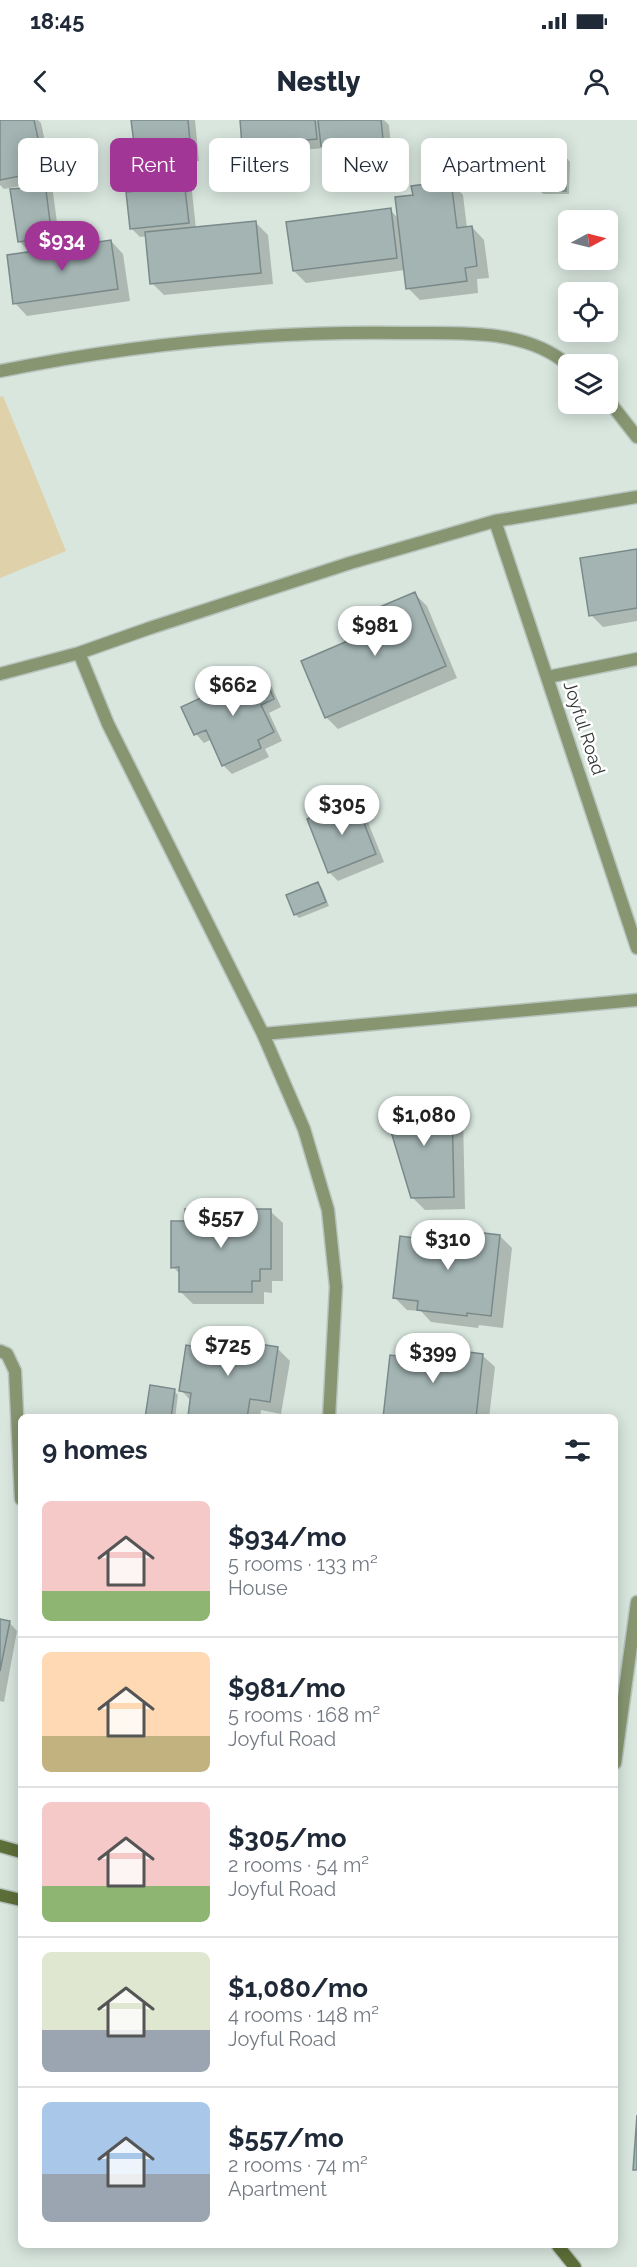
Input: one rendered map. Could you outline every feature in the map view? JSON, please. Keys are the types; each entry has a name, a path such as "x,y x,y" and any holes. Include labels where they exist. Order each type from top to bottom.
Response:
{"street":[{"path":"0,371 62,359 175,343 342,332 473,333 516,339 558,356"},
{"path":"618,413 637,437"},
{"path":"0,674 79,654 150,628 495,520 637,497"},
{"name":"Joyful Road","path":"495,520 637,948"},
{"path":"79,654 108,724 264,1034 304,1129 328,1210 336,1287 330,1414"},
{"path":"548,677 637,659"},
{"path":"264,1034 637,1000"},
{"path":"0,1351 7,1354 15,1371 18,1435"},
{"path":"618,1741 637,1602"},
{"path":"0,1846 18,1851"},
{"path":"0,1895 18,1899"},
{"path":"560,2248 575,2267"}],"shaded area":[{"path":"3,396 66,551 0,578 0,397"}],"building":[{"path":"0,120 34,120 38,138 18,138 18,176 0,180"},
{"path":"131,120 188,120 190,138 133,138"},
{"path":"240,120 315,120 317,139 241,138"},
{"path":"318,120 381,120 383,138 322,138 321,146"},
{"path":"421,185 421,192 452,192 457,228 472,226 477,266 465,268 467,281 406,289 395,197 413,195 411,186"},
{"path":"18,188 18,192 46,192 52,237 18,242 10,189"},
{"path":"126,192 185,192 189,223 130,229"},
{"path":"391,208 397,258 293,271 286,222"},
{"path":"256,221 261,273 150,284 145,232"},
{"path":"111,240 118,289 13,304 7,255"},
{"path":"637,549 637,608 589,616 580,558"},
{"path":"415,592 446,666 325,718 301,661 357,637 349,620"},
{"path":"261,670 274,699 261,705 274,732 258,740 261,748 222,766 206,730 194,735 181,707"},
{"path":"355,800 376,854 328,873 307,819"},
{"path":"318,882 326,902 294,915 286,895"},
{"path":"452,1103 454,1197 411,1198 383,1105"},
{"path":"185,1209 271,1209 271,1269 260,1269 260,1281 252,1281 252,1292 179,1292 179,1267 171,1268 171,1221 186,1221"},
{"path":"424,1226 500,1235 491,1316 467,1313 467,1316 417,1310 418,1301 393,1298 400,1236 423,1239"},
{"path":"214,1337 278,1347 270,1402 250,1399 248,1414 188,1414 191,1393 179,1391 186,1345 212,1349"},
{"path":"407,1344 483,1354 476,1414 383,1414 390,1355 406,1357"},
{"path":"150,1385 175,1389 172,1414 146,1414"},
{"path":"0,1619 10,1621 0,1671"},
{"path":"637,2115 637,2170 633,2170"}]}
